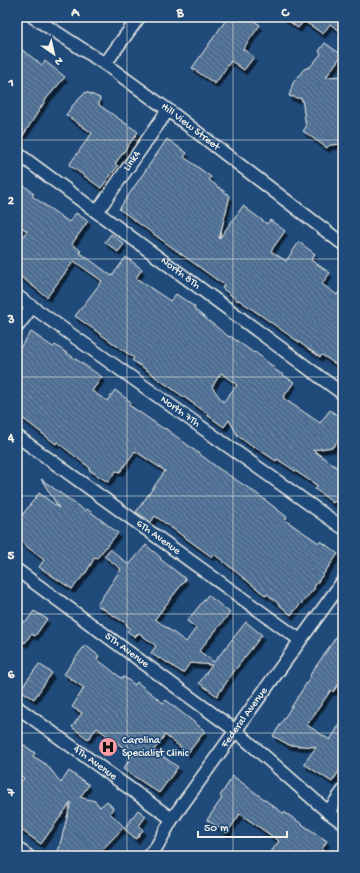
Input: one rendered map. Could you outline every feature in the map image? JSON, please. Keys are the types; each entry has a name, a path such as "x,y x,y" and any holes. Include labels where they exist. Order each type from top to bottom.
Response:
{"street":[{"name":"Hill View Street","path":"33,17 104,64 168,110 343,244"},
{"path":"104,64 139,17"},
{"name":"Link4","path":"96,212 168,110"},
{"name":"North 8Th","path":"17,153 343,394"},
{"name":"North 7Th","path":"17,296 343,528"},
{"path":"17,327 32,307"},
{"name":"6Th Avenue","path":"17,436 300,640"},
{"name":"5Th Avenue","path":"17,570 236,731 328,812 343,823"},
{"name":"Federal Avenue","path":"148,856 157,846 172,819 343,581"},
{"name":"4Th Avenue","path":"17,707 172,819"},
{"path":"328,812 343,791"},
{"path":"17,848 28,856"}],"building":[{"path":"228,17 248,17 260,25 243,49 254,57 244,70 231,61 215,84 192,68"},
{"path":"283,17 343,17 343,33 330,24 323,34 304,21 298,28"},
{"path":"325,43 342,55 326,77 343,76 343,144 330,145 327,148 303,131 306,127 302,99 289,96 293,83 304,69 310,67 321,54 319,51"},
{"path":"17,46 42,65 45,61 65,77 47,98 17,145"},
{"path":"86,92 100,98 99,105 138,132 115,164 118,166 101,188 69,165 92,133 66,115 73,105"},
{"path":"167,139 187,153 184,157 211,177 209,180 230,196 219,239 243,206 267,224 270,220 285,231 271,251 286,261 299,242 315,254 311,260 330,273 322,284 337,295 343,286 343,369 322,355 320,357 239,300 238,301 222,288 224,285 119,209"},
{"path":"17,179 34,194 32,196 69,222 76,213 88,221 72,244 81,251 79,252 112,276 126,257 142,269 136,278 170,301 176,294 195,307 194,309 229,337 230,336 254,353 255,352 275,368 274,369 294,382 283,398 320,423 330,410 343,420 343,424 338,430 343,434 333,447 313,450 343,472 343,507 334,501 333,503 315,489 318,486 277,459 276,461 255,447 254,448 238,436 229,420 224,427 132,360 134,358 75,316 102,281 74,261 47,297 17,274 17,245 27,231 17,224","holes":["221,373 237,385 223,402 212,387"]},
{"path":"111,234 124,244 118,252 105,242"},
{"path":"31,332 53,347 55,345 102,377 92,391 107,401 115,390 131,402 129,405 164,429 165,428 218,468 256,493 287,517 285,520 319,543 321,541 338,554 314,587 315,588 291,615 267,594 266,596 214,554 212,557 155,516 151,522 136,512 165,471 135,451 120,472 116,471 108,482 89,470 90,468 57,442 56,444 17,414 17,352"},
{"path":"41,479 85,511 87,509 118,533 97,558 95,557 87,571 72,589 39,567 44,560 17,539 17,522 39,493 59,508"},
{"path":"146,545 161,558 160,559 186,579 155,619 186,642 196,628 187,621 208,595 230,613 199,651 214,662 246,622 262,635 217,696 199,683 212,665 190,663 183,673 151,653 156,646 139,633 135,637 127,631 130,628 126,625 127,624 97,605 121,569 104,556 110,549 129,565"},
{"path":"34,611 47,619 35,636 31,634 25,643 17,637 17,626 21,620 26,622"},
{"path":"343,627 343,678 333,692 331,690 307,725 330,740 343,719 343,765 332,782 304,764 316,747 289,745 273,736 311,676 310,675"},
{"path":"85,645 99,656 97,659 121,678 124,677 135,685 137,682 163,703 166,700 205,731 188,753 165,735 154,750 178,767 159,793 123,769 133,755 97,728 88,739 72,727 82,713 72,707 84,688 64,674"},
{"path":"39,664 52,673 34,699 20,690"},
{"path":"17,740 35,753 33,756 47,765 61,783 69,771 89,785 80,797 95,801 100,807 107,801 113,808 110,813 124,827 102,850 109,856 57,856 71,802 41,844 17,827 17,787 24,778 17,773"},
{"path":"233,776 284,814 284,812 327,841 322,849 331,856 268,856 279,841 240,814 227,833 207,820 222,798 220,796"},
{"path":"138,810 146,816 139,826 143,830 136,839 124,829"}],"place":[{"name":"Carolina Specialist Clinic","path":"108,747"}]}
